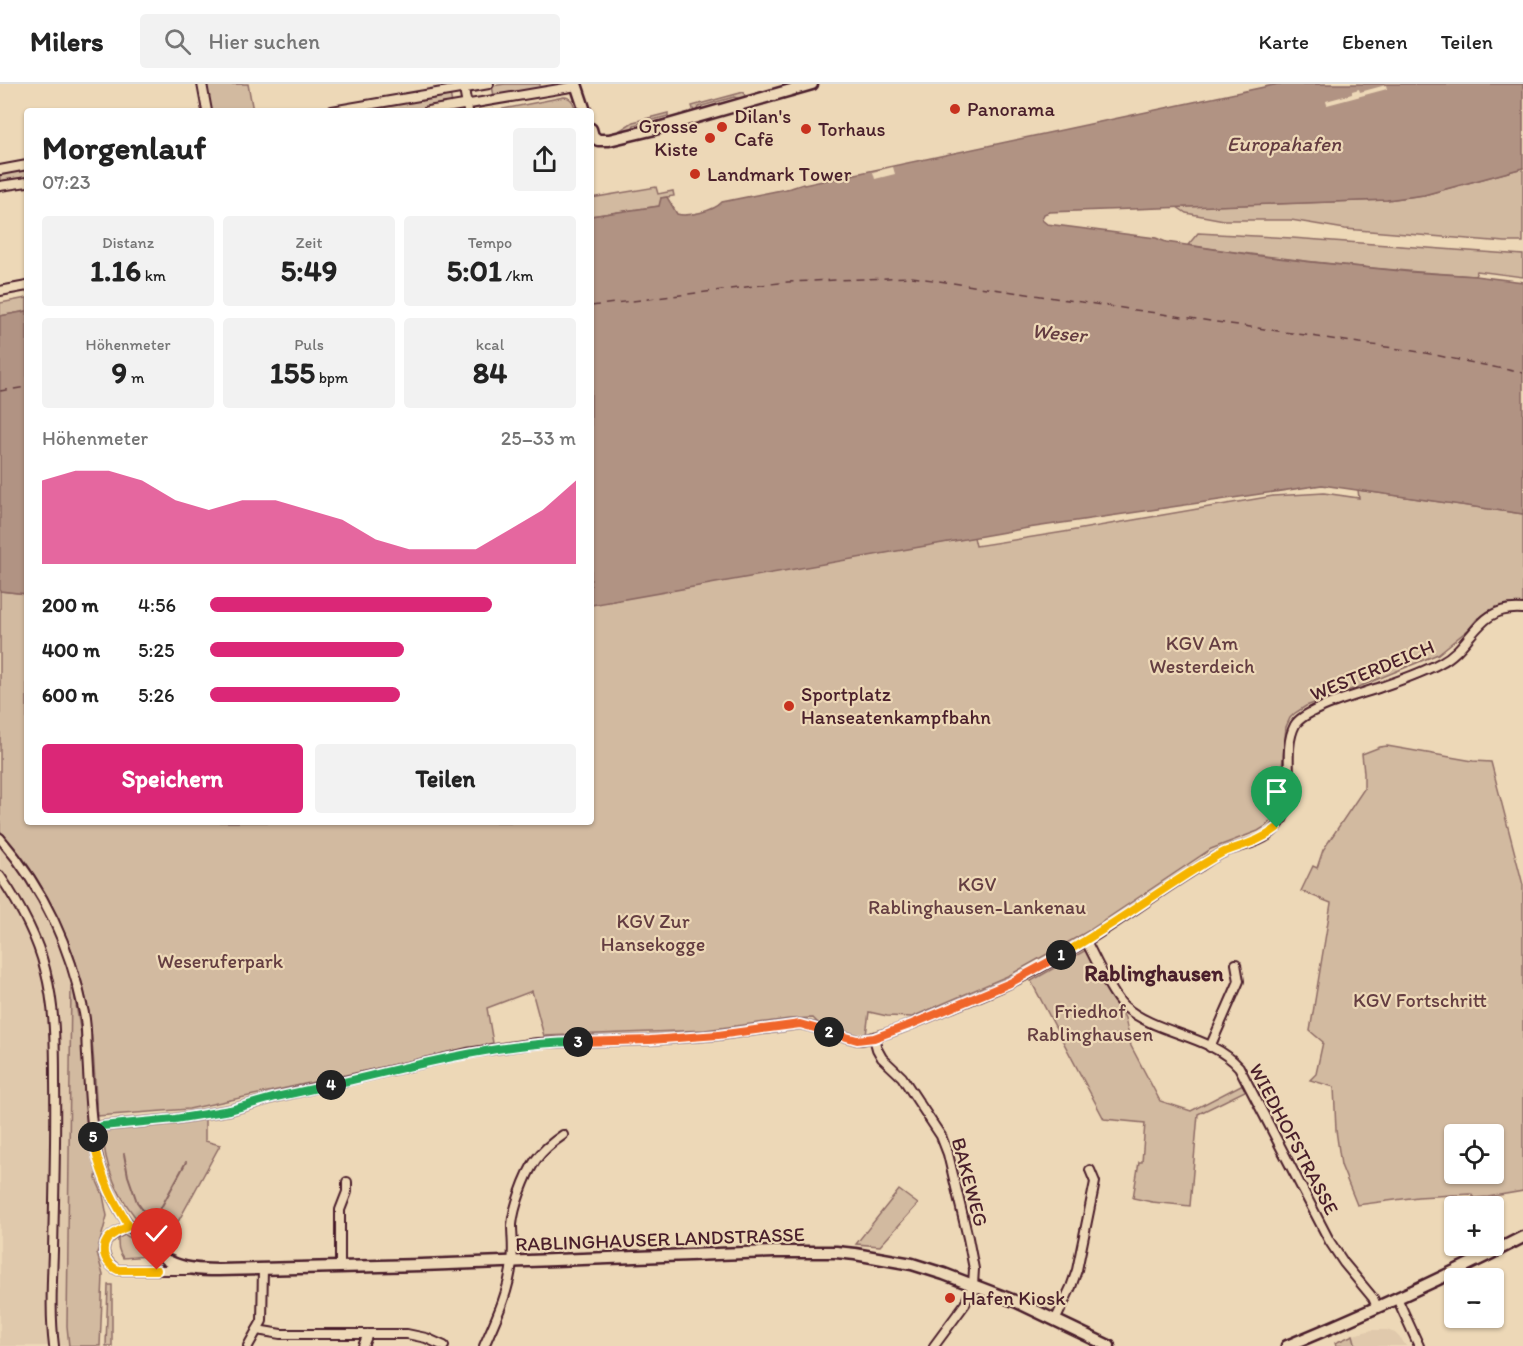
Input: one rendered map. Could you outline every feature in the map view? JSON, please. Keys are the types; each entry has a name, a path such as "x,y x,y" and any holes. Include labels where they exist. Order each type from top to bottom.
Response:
{"street":[{"path":"202,84 206,108"},
{"path":"348,108 464,86 489,84"},
{"path":"464,86 467,108 577,85 584,108"},
{"path":"594,137 598,140 609,140 651,130 807,85"},
{"path":"0,170 24,166"},
{"path":"0,186 24,182"},
{"path":"0,291 24,287"},
{"name":"WESTERDEICH","path":"874,1038 1010,983 1086,941 1223,853 1268,835 1277,828 1285,815 1288,802 1291,735 1296,723 1316,710 1441,663 1453,654 1490,615 1503,609 1523,609"},
{"path":"0,838 37,890 70,957 85,1016 95,1151 107,1187 129,1226 152,1250 168,1261"},
{"path":"0,876 18,902 33,935 45,967 52,1002 55,1032 52,1304 54,1346"},
{"name":"WIEDHOFSTRASSE","path":"1086,941 1122,1004 1139,1017 1210,1047 1229,1058 1243,1073 1330,1242 1373,1298 1377,1307"},
{"path":"1210,1047 1239,981 1236,964"},
{"path":"92,1129 230,1110 276,1097 467,1053 537,1043 661,1040 729,1034 800,1024 857,1040 874,1038"},
{"name":"BAKEWEG","path":"874,1038 882,1058 902,1077 941,1136 948,1154 968,1238 974,1269 973,1284"},
{"path":"484,1346 501,1310 513,1261 512,1226 523,1174 541,1152 563,1135"},
{"path":"1054,1321 1077,1270 1095,1182 1090,1170"},
{"path":"340,1266 340,1210 347,1192 347,1182"},
{"name":"RABLINGHAUSER LANDSTRASSE","path":"129,1226 107,1240 104,1250 106,1261 112,1267 129,1271 194,1269"},
{"path":"1287,1346 1397,1299 1523,1237"},
{"name":"RABLINGHAUSER LANDSTRASSE","path":"168,1261 178,1266 194,1269 218,1270 774,1252 836,1252 912,1264 944,1274 1017,1302 1109,1346"},
{"path":"248,1346 262,1321 263,1269"},
{"path":"934,1346 965,1304 973,1284"},
{"path":"1397,1299 1419,1346"},
{"path":"257,1330 281,1334 407,1334 426,1338 444,1346"},
{"path":"363,1346 368,1334"}],"shaded area":[{"path":"0,847 35,896 62,955 71,986 67,1304 69,1346 0,1346"},
{"path":"1372,1330 1387,1330 1395,1333 1406,1346 1356,1346 1353,1335"}],"green space":[{"path":"207,84 248,84 252,108 211,108"},
{"path":"540,84 540,88 494,96 492,86"},
{"path":"744,92 745,98 734,97 698,107 696,112 692,106"},
{"path":"450,93 452,104 429,108 367,108"},
{"path":"567,97 575,108 508,108"},
{"path":"668,113 668,116 634,125 632,130 614,135 633,122"},
{"path":"1523,168 1523,242 1345,229 1291,220 1224,220 1186,213 1177,207 1387,200 1424,195"},
{"path":"24,169 24,180 0,184 0,173"},
{"path":"656,187 658,194 673,191 674,196 661,198 660,206 594,216 594,197"},
{"path":"1198,233 1523,255 1523,277 1477,271 1475,276 1367,268 1188,245"},
{"path":"24,299 24,312 0,316 0,303"},
{"path":"1358,490 1523,514 1523,606 1504,606 1495,610 1477,619 1469,629 1438,654 1306,706 1295,713 1286,727 1278,809 1266,826 1211,849 1090,930 1010,975 912,1017 887,1016 869,1012 866,1035 854,1036 819,1024 813,1018 705,1030 544,1036 532,991 487,1008 493,1043 189,1109 97,1116 91,1027 77,966 45,893 16,849 0,831 0,591 24,594 24,825 594,825 594,603 974,537 976,546 1273,496 1324,493 1359,498"},
{"name":"KGV Fortschritt","path":"1387,746 1491,762 1523,885 1523,1191 1494,1196 1472,1196 1471,1194 1418,1197 1357,1205 1341,1165 1336,1130 1334,1087 1310,1080 1316,1074 1323,1042 1310,1031 1331,903 1301,891 1313,866 1317,868 1323,850 1364,789 1362,754"},
{"name":"Friedhof Rablinghausen","path":"1086,950 1125,1018 1131,1046 1160,1101 1191,1111 1243,1084 1247,1090 1198,1114 1190,1206 1133,1198 1139,1162 1142,1162 1145,1123 1104,1119 1031,981"},
{"path":"71,986 81,1034 87,1131 97,1169 96,1179 103,1195 107,1216 97,1253 103,1275 100,1346 69,1346 67,1326"},
{"path":"205,1118 205,1141 220,1145 163,1247 135,1217 114,1183 103,1139 105,1129"},
{"path":"899,1190 918,1204 880,1246 856,1244"},
{"path":"125,1235 149,1256 123,1258 118,1238"},
{"path":"108,1285 112,1285 112,1346 106,1346"},
{"path":"1353,1335 1356,1346 1336,1346 1335,1343"}],"water":[{"path":"1278,84 1523,84 1523,168 1424,195 1387,200 1049,212 1044,214 1042,220 1047,224 1156,238 1166,242 1253,255 1523,282 1523,514 1322,485 1028,528 594,604 594,216 659,206 661,198 667,197 677,214 694,214 707,211 722,202"},
{"path":"24,312 24,594 0,591 0,316"}],"pier":[{"path":"1386,85 1387,89 1327,105 1326,101 1352,94 1352,91 1359,89 1360,92"},
{"path":"893,167 895,174 875,179 873,172"}],"waterway":[{"path":"124,1154 128,1176 137,1202 161,1235"},
{"path":"152,1224 186,1162"}],"ferry route":[{"path":"594,306 787,282 912,277 1420,352 1523,373"},
{"path":"0,391 24,387"}],"place":[{"name":"Panorama","path":"955,109"},
{"name":"Dilan's Cafē","path":"722,127"},
{"name":"Torhaus","path":"806,129"},
{"name":"Grosse Kiste","path":"710,138"},
{"name":"Landmark Tower","path":"695,174"},
{"name":"Sportplatz Hanseatenkampfbahn","path":"789,706"},
{"name":"Hafen Kiosk","path":"950,1298"}],"district":[{"name":"Rablinghausen","path":"1154,973"}],"route":[{"path":"157,1270 118,1270 106,1261 104,1250 107,1240 129,1226 107,1187 95,1151 92,1129 230,1110 276,1097 467,1053 537,1043 650,1040 751,1032 800,1024 857,1040 874,1038 1010,983 1044,966 1199,867 1223,853 1268,835 1277,828"}],"water label":[{"name":"Europahafen","path":"1284,144"},
{"name":"Weser","path":"1059,333"}],"park label":[{"name":"KGV Am Westerdeich","path":"1202,654"},
{"name":"KGV Rablinghausen-Lankenau","path":"977,896"},
{"name":"KGV Zur Hansekogge","path":"653,932"},
{"name":"Weseruferpark","path":"220,961"}]}
